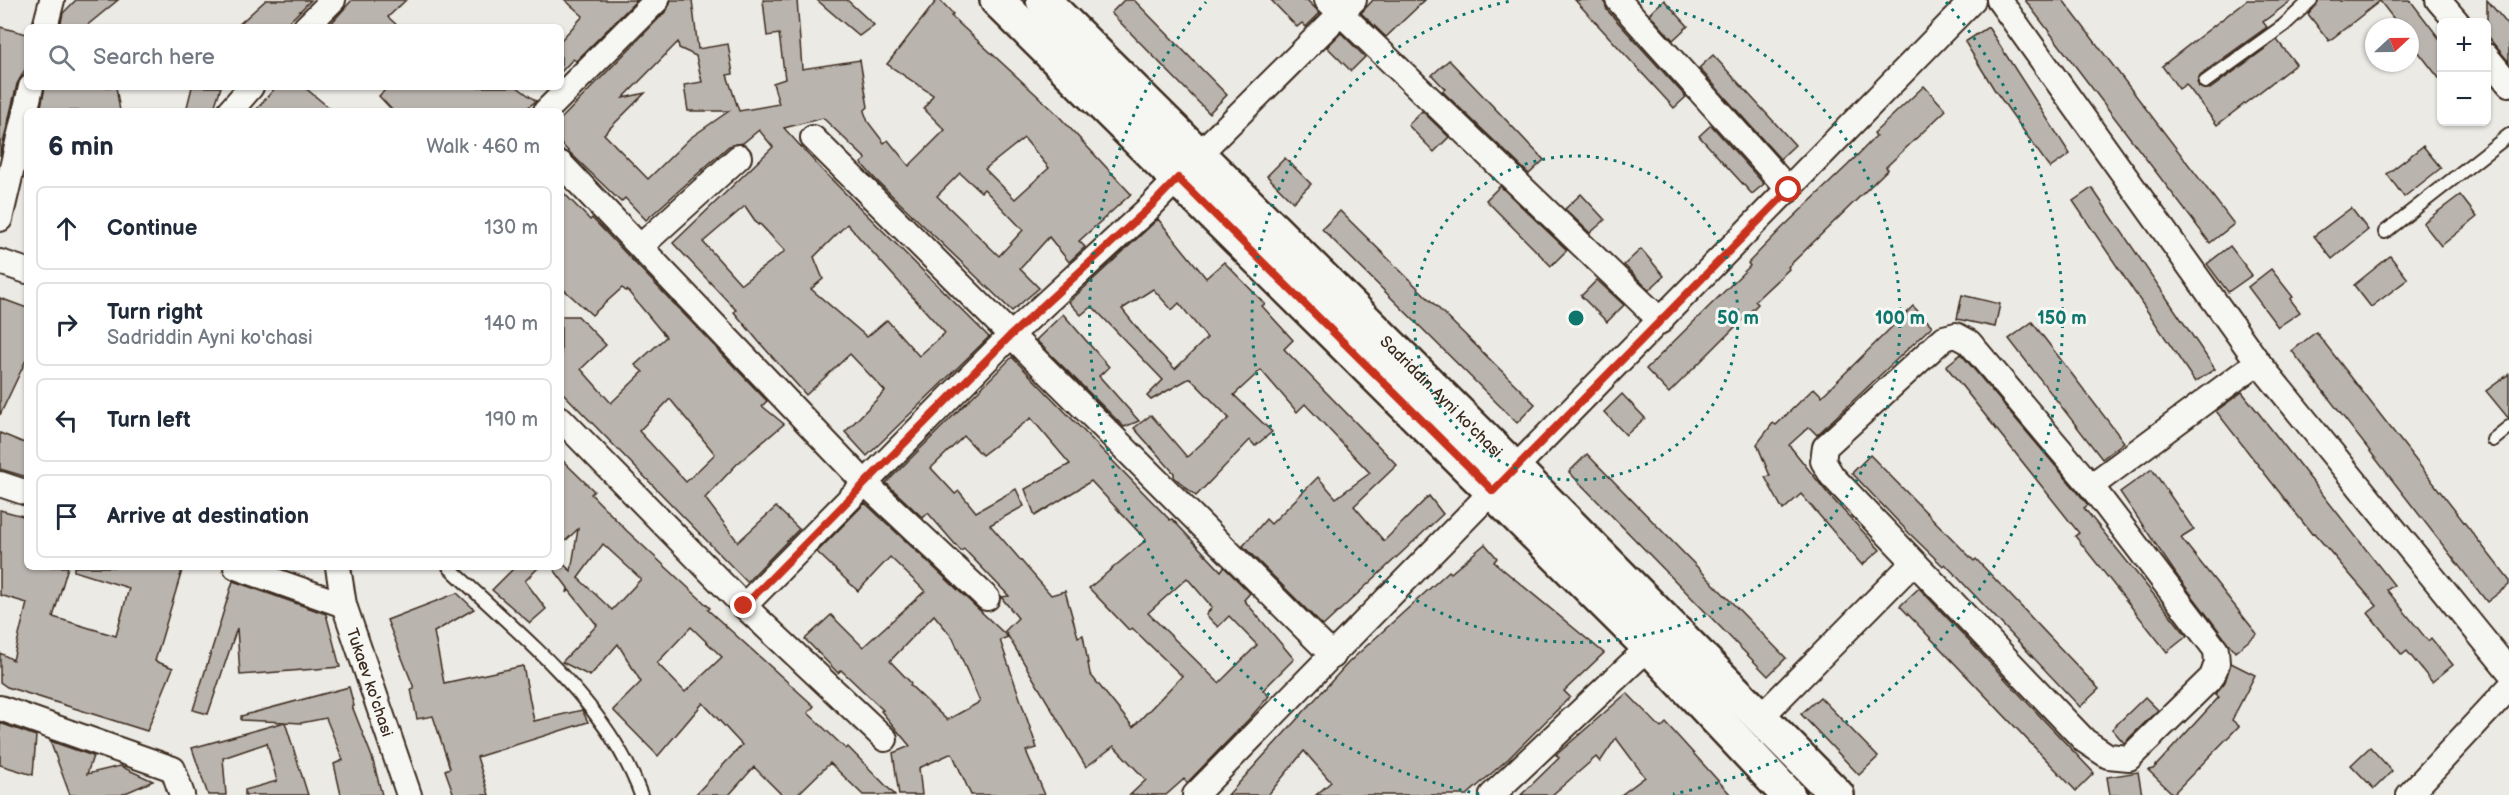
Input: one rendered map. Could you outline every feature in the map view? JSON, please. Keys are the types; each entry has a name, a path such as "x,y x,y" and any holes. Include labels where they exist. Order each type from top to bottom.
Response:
{"main road":[{"name":"Sadriddin Ayni ko'chasi","path":"998,0 1178,178 1760,718 1837,795"},
{"name":"Sadriddin Ayni ko'chasi","path":"1043,0 1200,153 1504,480 1649,647 1788,795"},
{"path":"1178,178 1200,153"}],"street":[{"path":"46,24 52,0"},
{"path":"309,24 333,0"},
{"path":"549,108 657,0"},
{"path":"1618,0 1789,190"},
{"path":"1195,795 1333,657 1973,0"},
{"path":"1999,0 2258,362 2509,671"},
{"path":"2438,0 2454,18"},
{"path":"1200,153 1341,4 1661,321"},
{"path":"2491,61 2509,84"},
{"path":"26,108 30,90"},
{"path":"233,108 248,90"},
{"path":"0,219 24,117"},
{"path":"813,138 1333,657"},
{"path":"641,246 739,158"},
{"path":"564,167 864,482 987,598"},
{"path":"744,606 1010,336 1147,210 1178,178"},
{"path":"0,262 24,270"},
{"path":"1956,335 1969,342 2091,486 2216,650 2217,663 2212,676 2129,758 2108,756 2085,741 1832,476 1824,461 1825,447 1944,338 1956,335"},
{"path":"2091,486 2258,362"},
{"path":"564,422 744,606 885,739"},
{"path":"0,484 24,492"},
{"path":"1760,718 1913,563"},
{"path":"245,570 344,605"},
{"name":"Tukaev ko'chasi","path":"339,570 344,605 409,795"},
{"path":"1492,795 1649,647"},
{"path":"2409,795 2509,688"},
{"path":"0,708 173,769 182,795"}],"lane":[{"path":"2205,82 2283,26 2311,0"},
{"path":"2385,232 2509,135"},
{"path":"2493,440 2509,428"},
{"path":"452,570 586,700 632,771 641,795"}],"building":[{"path":"76,0 118,0 89,24 61,24 63,13"},
{"path":"266,0 311,0 287,24 239,24"},
{"path":"352,0 406,0 388,17 396,24 331,24"},
{"path":"565,0 637,0 576,61 573,59 564,69 564,37 583,16"},
{"path":"671,0 692,0 698,49 728,44 733,74 727,75 739,111 779,104 773,83 785,79 779,34 767,36 763,0 797,0 802,69 860,60 868,107 864,111 868,122 884,143 888,140 909,166 945,130 924,109 933,95 887,64 937,0 940,0 953,14 951,16 1055,112 1131,194 1079,241 1085,247 1069,262 1049,237 1020,269 1039,288 1012,311 876,180 861,163 866,159 823,118 784,128 822,170 989,337 867,456 845,432 885,391 850,354 806,395 734,312 736,310 673,243 773,147 759,130 743,143 729,146 646,220 625,198 621,202 564,147 564,116 667,10","holes":["678,42 679,48 696,56 702,82 684,85 688,111 729,111 690,138 648,179 604,134 645,93 623,98","1024,138 1049,168 1015,199 985,169","960,173 981,192 984,189 1023,230 999,256 937,196","745,206 758,225 760,224 785,251 741,284 703,242","847,224 945,333 919,356 887,320 867,337 811,289 823,279 814,257"]},
{"path":"817,0 847,0 874,25 859,36"},
{"path":"1124,0 1134,0 1227,95 1209,113 1111,13"},
{"path":"1271,0 1307,0 1320,13 1306,27 1302,23 1297,27"},
{"path":"1373,0 1425,0 1386,37 1361,13"},
{"path":"1575,0 1604,0 1607,10 1686,97 1674,108"},
{"path":"1664,0 1688,26 1673,40 1649,14"},
{"path":"2025,0 2063,0 2234,224 2210,243"},
{"path":"2247,0 2292,0 2263,22 2267,27 2200,75 2197,82 2199,87 2210,89 2277,40 2296,64 2217,125 2186,84 2179,89 2162,66"},
{"path":"2319,0 2410,0 2437,35 2437,76 2419,53 2419,18 2393,18 2380,1 2329,41 2308,14"},
{"path":"2487,0 2509,26 2509,62 2491,41 2491,18 2487,18"},
{"path":"0,27 24,33 24,71 17,84 0,156"},
{"path":"1988,27 2070,154 2050,168 1994,89 1965,42"},
{"path":"1341,33 1365,57 1351,71 1327,47"},
{"path":"1713,55 1795,145 1780,159 1699,68"},
{"path":"1449,60 1544,160 1529,174 1442,91 1445,89 1432,75"},
{"path":"1924,86 1946,110 1886,167 1888,169 1788,267 1789,269 1755,301 1758,304 1669,393 1646,369 1750,266 1748,263 1782,228 1848,165 1876,136 1874,133"},
{"path":"44,90 116,90 120,108 41,108"},
{"path":"191,90 220,90 214,108 187,108"},
{"path":"273,90 308,90 329,108 258,108"},
{"path":"385,90 521,90 536,101 527,108 390,108 379,96"},
{"path":"1422,111 1449,137 1434,152 1408,125"},
{"path":"1711,125 1764,184 1752,194 1699,136"},
{"path":"2423,146 2441,168 2404,197 2387,174"},
{"path":"1285,158 1311,184 1293,202 1267,176"},
{"path":"1500,186 1567,250 1551,266 1486,200"},
{"path":"2092,188 2215,369 2195,382 2073,201"},
{"path":"564,193 590,220 592,218 767,401 762,406 784,424 737,464 705,498 738,542 776,507 799,529 747,582 564,394 564,316 578,316 606,345 581,369 611,403 643,372 635,365 666,337 627,290 622,288 592,315 564,290","holes":["670,399 715,454 686,482 639,431"]},
{"path":"1581,194 1605,220 1590,233 1565,209"},
{"path":"2460,195 2477,217 2441,246 2423,223"},
{"path":"2351,208 2368,230 2332,259 2314,236"},
{"path":"1340,211 1535,404 1517,423 1322,229"},
{"path":"1158,219 1206,278 1224,262 1265,304 1262,306 1293,340 1284,349 1397,465 1354,506 1384,541 1429,496 1443,514 1323,626 1243,546 1266,519 1271,524 1318,477 1336,498 1370,473 1305,404 1297,412 1261,370 1234,395 1272,432 1255,446 1250,440 1196,496 1174,477 1174,473 1134,428 1151,415 1187,457 1229,418 1190,378 1151,400 1147,396 1163,380 1092,306 1081,315 1069,302","holes":["1153,289 1172,310 1179,303 1207,338 1175,369 1146,339 1122,309"]},
{"path":"2230,246 2252,275 2228,292 2207,264"},
{"path":"1641,249 1664,276 1649,290 1624,265"},
{"path":"2390,256 2408,279 2371,307 2354,285"},
{"path":"2271,269 2293,297 2290,299 2300,312 2278,327 2248,287"},
{"path":"1597,280 1624,305 1607,322 1581,296"},
{"path":"1962,295 2000,304 1995,327 1957,319"},
{"path":"0,298 24,307 24,364 0,415"},
{"path":"1913,306 1932,326 1817,435 1809,427 1789,445 1829,495 1880,550 1862,565 1801,494 1783,510 1765,477 1770,476 1757,444 1773,423 1776,425 1814,388 1822,396"},
{"path":"1063,314 1109,367 1099,376 1139,421 1124,427 1036,340"},
{"path":"2032,322 2124,442 2102,459 2009,339"},
{"path":"2316,332 2509,580 2509,585 2487,602 2292,351"},
{"path":"1961,354 2080,495 2088,505 2084,508 2187,636 2167,652 2075,536 2079,533 1946,366"},
{"path":"1012,357 1221,571 1224,567 1250,593 1244,600 1294,659 1263,690 1269,696 1187,783 1184,779 1166,795 1130,795 1146,780 1114,746 1086,767 1005,631 1018,618 1001,597 1009,596 964,549 961,551 928,513 923,518 886,483","holes":["1031,418 1070,464 1025,489 1035,516 1091,481 1146,540 1089,588 1129,630 1132,628 1182,676 1133,727 1090,674 1083,635 1078,637 1065,591 1051,595 990,525 1024,506 1016,489 976,512 959,491 955,494 931,468 964,436 982,455","1187,578 1212,607 1206,615 1218,627 1229,616 1257,645 1219,683 1148,613"]},
{"path":"2509,374 2509,419 2486,391"},
{"path":"2242,392 2394,585 2387,590 2428,641 2431,638 2453,665 2432,682 2407,651 2402,655 2368,613 2377,606 2314,533 2312,534 2216,411"},
{"path":"1622,394 1645,418 1626,435 1604,412"},
{"path":"0,433 24,443 24,476 0,469"},
{"path":"1587,454 1786,658 1768,676 1569,472"},
{"path":"1870,455 1974,561 1976,559 2099,689 2080,707 1945,564 1943,566 1909,533 1852,473"},
{"path":"564,462 594,491 591,494 627,531 710,608 708,610 814,706 808,713 846,749 848,747 895,795 863,795 830,763 797,795 782,795 754,767 729,795 695,795 742,745 703,703 658,756 613,710 641,682 618,644 590,676 562,662 597,625 569,590 567,593 568,588 554,570 564,570 564,565 571,571 578,529 564,542","holes":["603,544 641,579 612,610 578,578","691,627 722,657 685,692 657,663"]},
{"path":"2152,469 2194,530 2181,538 2257,634 2235,652 2178,577 2120,492"},
{"path":"865,503 1008,637 1000,640 1037,748 1026,751 1045,795 971,795 952,753 919,768 922,795 899,795 893,753 910,746 881,711 883,710 841,670 838,673 805,639 831,615 863,647 925,591 890,557 858,591 817,552","holes":["934,615 953,638 980,702 947,720 910,685 911,683 890,661"]},
{"path":"0,510 24,516 24,570 67,570 53,617 116,636 129,588 74,570 182,570 155,661 173,668 147,731 7,687 0,682 0,653 13,660 27,603 0,595"},
{"path":"1485,544 1497,558 1494,562 1604,653 1564,691 1570,697 1508,759 1467,795 1316,795 1331,782 1304,751 1268,795 1228,795 1349,662 1449,571 1451,573"},
{"path":"512,570 536,570 525,581 546,609 530,623 492,590"},
{"path":"233,581 326,614 340,667 240,675 237,628 208,714 193,710"},
{"path":"1919,588 2094,773 2076,791 1900,606"},
{"path":"457,593 474,609 434,632 444,683 523,666 534,721 582,710 588,722 477,757 489,795 454,795 445,770 450,768 433,716 417,719 411,689 414,688 387,620"},
{"path":"2231,663 2255,675 2232,720 2239,726 2173,794 2148,770 2153,769 2219,697 2215,694 2225,682"},
{"path":"349,687 354,706 352,706 372,757 382,795 341,795 334,764 343,760 326,718 301,723 241,720 241,716"},
{"path":"1627,693 1661,728 1666,723 1731,795 1621,795 1645,777 1616,738 1600,762 1596,757 1552,795 1521,795 1559,758 1556,755"},
{"path":"1820,697 1878,757 1859,775 1801,714"},
{"path":"2145,697 2158,710 2124,743 2112,729"},
{"path":"285,722 308,795 245,795 245,790 277,781 267,743 223,758 226,795 208,795 192,748"},
{"path":"0,723 36,736 33,775 0,765"},
{"path":"50,741 93,756 87,774 120,766 153,781 121,795 70,795"},
{"path":"2370,747 2392,771 2374,789 2351,765"},
{"path":"2138,772 2142,795 2110,795 2107,777"}],"route":[{"path":"744,606 1010,336 1147,210 1178,178 1493,491 1789,190"}]}
